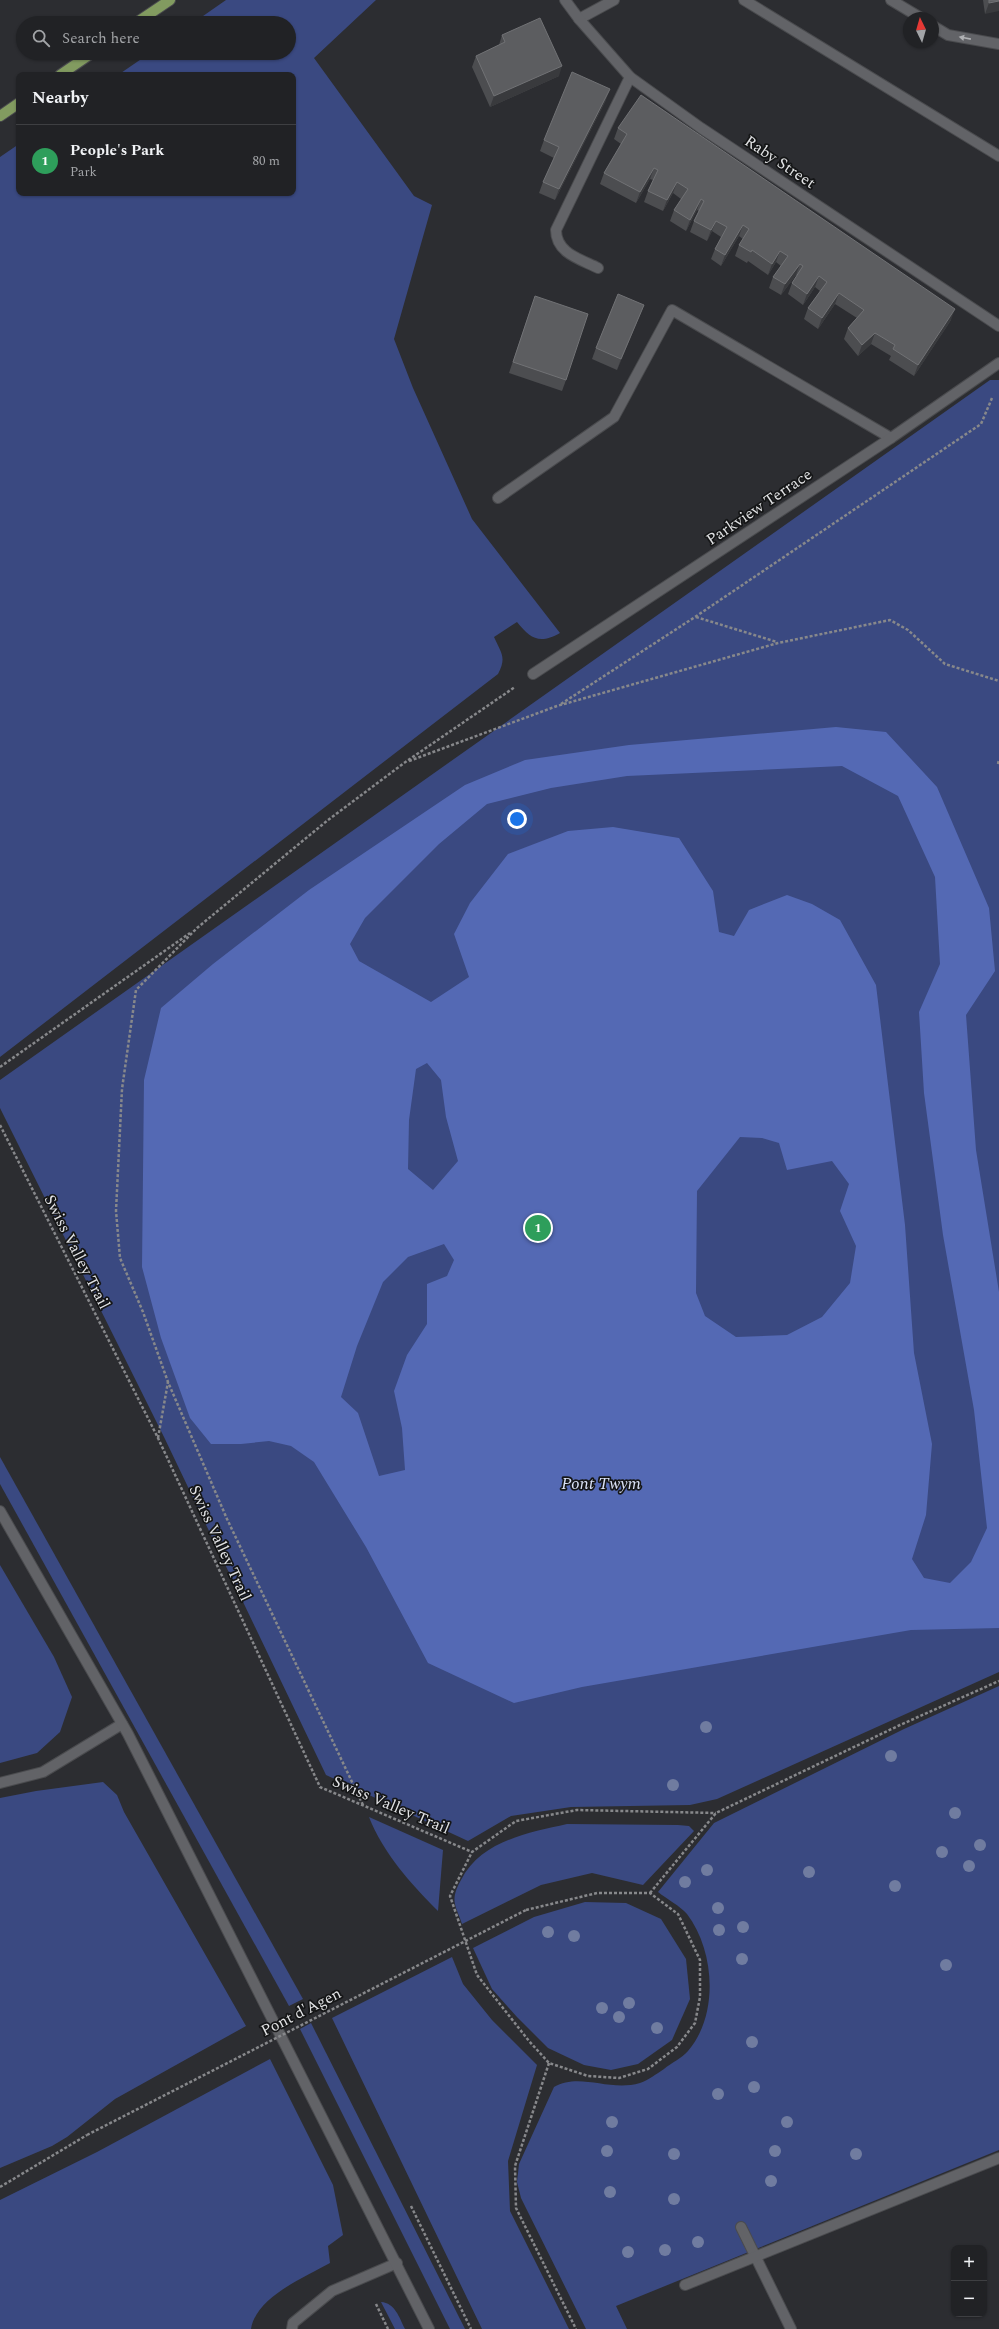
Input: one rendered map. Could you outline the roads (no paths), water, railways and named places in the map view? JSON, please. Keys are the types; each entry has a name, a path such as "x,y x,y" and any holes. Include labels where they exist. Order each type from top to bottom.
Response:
{"main road":[{"path":"146,16 170,0"},
{"path":"64,72 82,60"},
{"path":"0,116 16,105"}],"street":[{"name":"Raby Street","path":"565,0 579,19 630,77 701,128 999,326"},
{"path":"579,19 614,0"},
{"path":"744,0 999,156"},
{"path":"891,0 911,12"},
{"path":"939,30 948,35 999,44"},
{"path":"598,268 563,250 556,237 556,230 630,77"},
{"path":"498,498 614,417 672,310 891,438"},
{"name":"Parkview Terrace","path":"533,674 891,438 999,363"},
{"path":"0,1511 122,1724 397,2263 429,2329"},
{"path":"0,1783 43,1772 122,1724"},
{"path":"685,2285 755,2258 999,2158"},
{"path":"741,2227 790,2329"},
{"path":"292,2329 293,2323 332,2291 397,2263"}],"water":[{"name":"Pont Twym","path":"836,727 886,732 937,787 989,908 995,971 966,1015 976,1150 999,1292 999,1628 911,1630 582,1687 514,1703 428,1663 366,1547 314,1462 291,1446 269,1441 241,1444 211,1444 190,1418 161,1338 142,1267 144,1080 161,1008 213,964 309,890 465,785 525,760 629,745","holes":["842,766 898,796 935,877 940,964 919,1012 924,1093 943,1235 974,1410 987,1528 971,1562 950,1583 924,1578 912,1559 926,1515 932,1444 914,1353 905,1225 876,985 840,920 812,904 787,895 749,910 734,936 719,932 713,891 679,838 613,827 568,831 508,854 470,903 454,934 469,977 431,1002 359,961 350,944 365,918 439,844 487,804 551,788 627,776","427,1063 441,1080 446,1117 458,1161 433,1190 408,1169 409,1120 416,1069","740,1137 762,1138 779,1143 787,1170 832,1161 849,1184 840,1211 856,1246 850,1283 822,1317 787,1335 736,1337 705,1316 696,1293 697,1191","444,1244 454,1260 447,1276 427,1284 427,1324 407,1355 394,1391 402,1428 405,1470 379,1476 358,1413 341,1397 357,1346 383,1282 408,1257"]}],"place":[{"name":"People's Park","path":"538,1228"}]}
